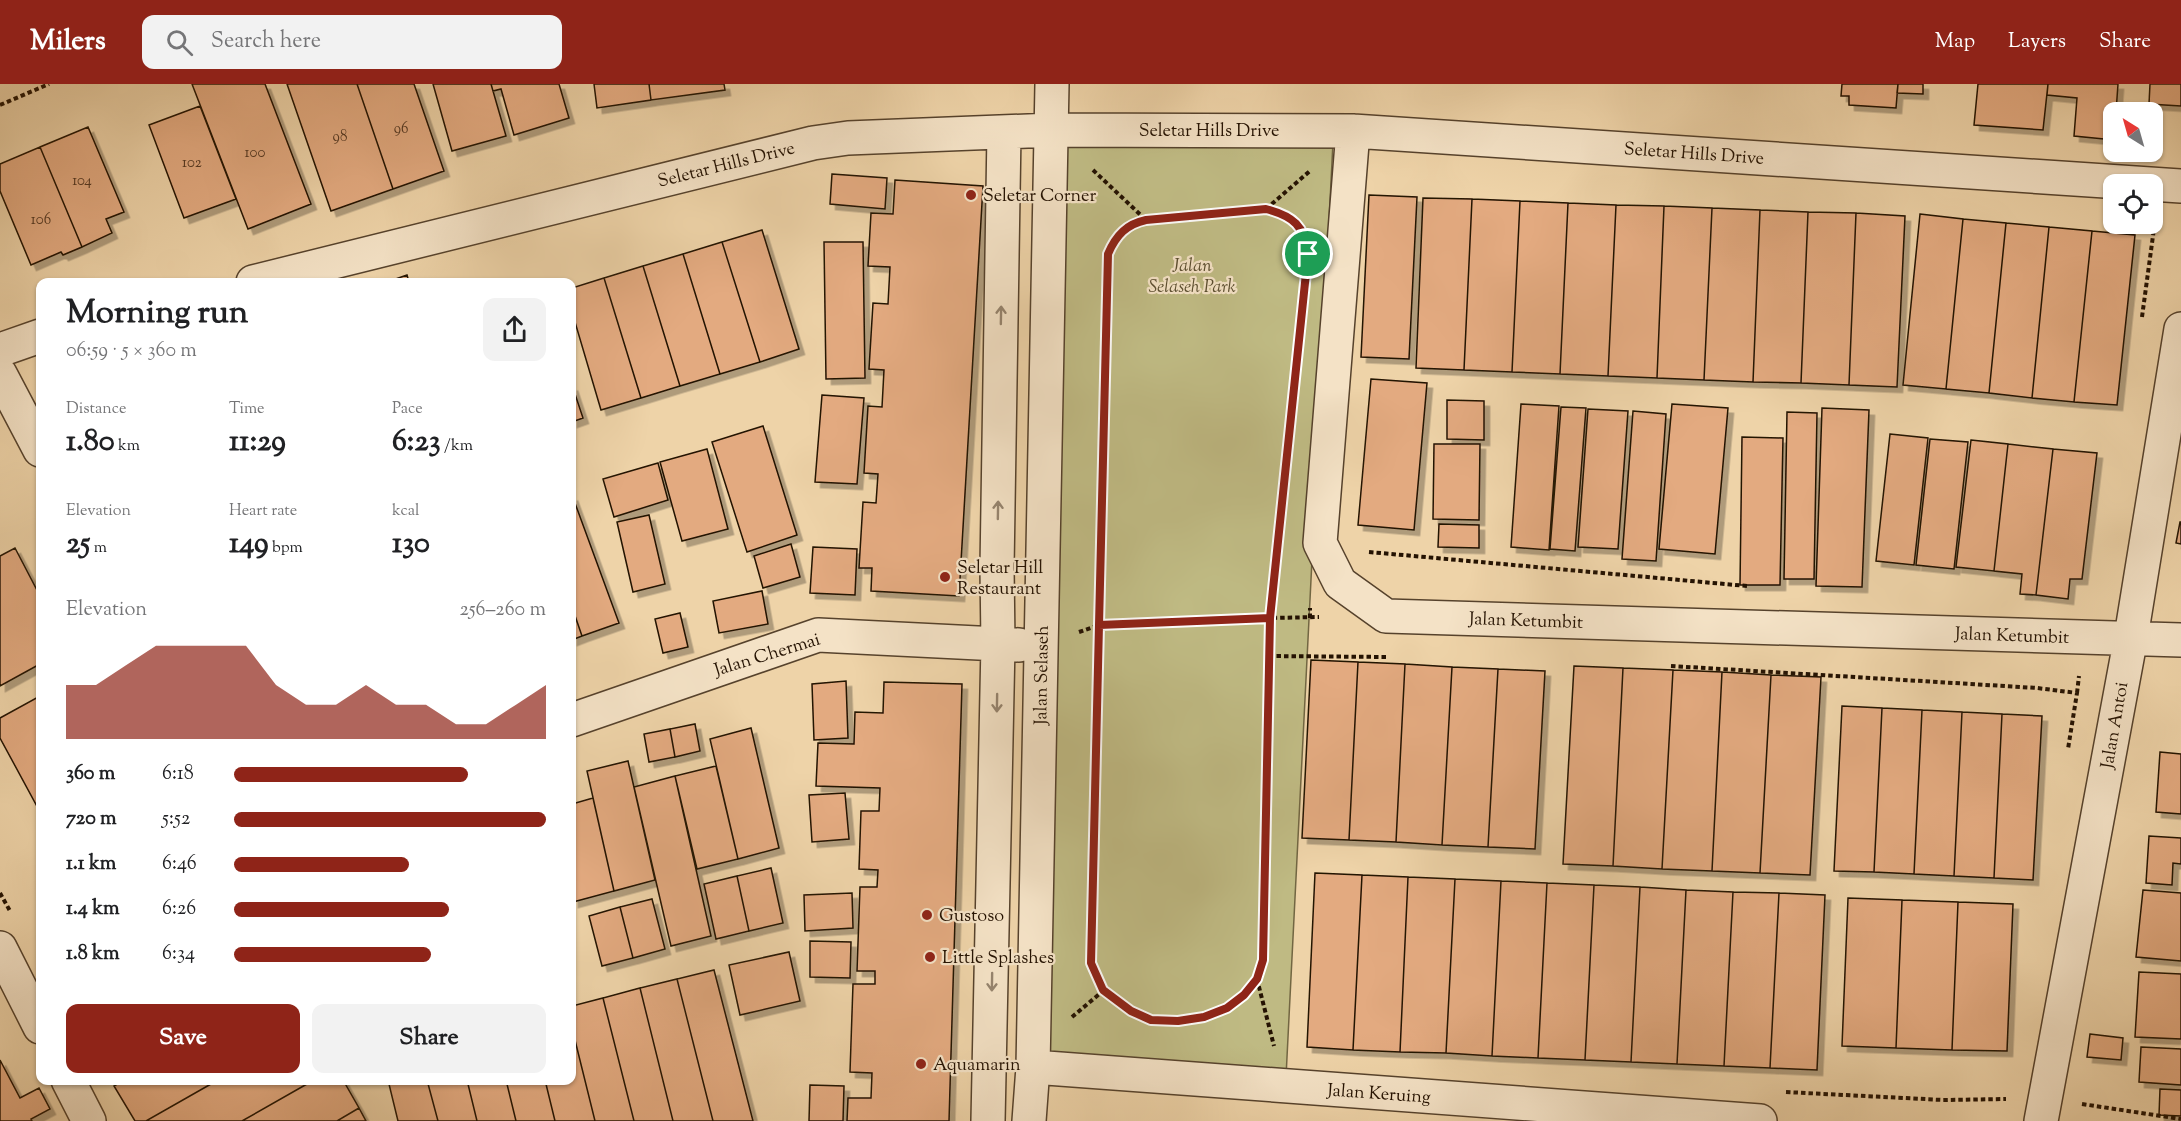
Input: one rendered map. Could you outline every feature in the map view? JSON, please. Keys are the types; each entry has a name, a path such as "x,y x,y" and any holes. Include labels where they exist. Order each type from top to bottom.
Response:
{"street":[{"name":"Jalan Selaseh","path":"1029,1121 1033,1067 1052,84"},
{"name":"Seletar Hills Drive","path":"269,278 813,143 848,138 1052,130 1353,131 2181,186"},
{"name":"Jalan Ketumbit","path":"1353,131 1320,543 1340,583 1386,616 2181,640"},
{"path":"988,1121 998,644 997,568 1004,132"},
{"name":"Jalan Antoi","path":"2041,1121 2130,637 2181,329"},
{"path":"0,350 36,337"},
{"path":"0,374 36,442"},
{"name":"Jalan Chermai","path":"576,719 818,635 1042,646"},
{"path":"0,948 36,1019"},
{"name":"Jalan Keruing","path":"1033,1067 1760,1121"},
{"path":"71,1085 89,1121"}],"path":[{"path":"0,105 49,84"},
{"path":"1266,209 1316,166"},
{"path":"1091,168 1146,220"},
{"path":"1266,209 1282,213 1295,223 1306,236 1308,254 1270,618 1263,960 1257,979 1244,995 1227,1008 1204,1017 1178,1021 1151,1020 1131,1011 1103,990 1091,963 1108,254 1117,237 1135,223 1146,220 1266,209"},
{"path":"2142,320 2153,234"},
{"path":"1358,551 1751,586"},
{"path":"1042,646 1099,625 1321,617"},
{"path":"1269,656 1396,658"},
{"path":"1662,665 2037,688 2077,693 2068,752"},
{"path":"1257,979 1275,1050"},
{"path":"1071,1018 1103,990"}],"green space":[{"name":"Jalan Selaseh Park","path":"1061,140 1333,142 1286,1077 1045,1058"}],"building":[{"path":"192,84 265,84 311,204 248,229"},
{"path":"287,84 357,84 393,189 331,211"},
{"path":"357,84 414,84 444,171 393,189"},
{"path":"433,84 491,84 506,136 452,151"},
{"path":"491,84 559,84 569,118 514,135 501,89 493,91"},
{"path":"594,84 649,84 651,100 597,108"},
{"path":"649,84 724,84 725,90 651,100"},
{"path":"1842,84 1898,84 1896,108 1849,105 1849,96 1841,96"},
{"path":"1898,84 1923,84 1923,94 1897,93"},
{"path":"1978,84 2048,84 2043,130 1974,125"},
{"path":"2048,84 2118,84 2117,102 2103,102 2103,139 2074,136 2077,98 2047,95"},
{"path":"2150,84 2181,84 2181,106 2149,102"},
{"path":"200,106 236,199 184,218 149,125"},
{"path":"88,127 124,212 106,219 112,233 82,247 40,147"},
{"path":"40,147 82,247 63,255 61,252 31,265 0,191 0,164"},
{"path":"832,174 887,178 885,209 830,204"},
{"path":"895,180 983,186 959,596 871,591 872,568 859,568 863,502 876,503 878,474 864,473 868,406 882,407 884,370 869,369 873,303 888,304 890,267 868,266 871,213 893,214"},
{"path":"1369,195 1417,197 1409,359 1361,357"},
{"path":"1423,198 1472,199 1464,370 1416,368"},
{"path":"1472,199 1520,201 1512,372 1464,370"},
{"path":"1520,201 1568,203 1560,374 1512,372"},
{"path":"1568,203 1616,205 1608,376 1560,374"},
{"path":"1616,205 1664,206 1657,378 1608,376"},
{"path":"1664,206 1712,208 1704,380 1657,378"},
{"path":"1712,208 1760,210 1753,382 1704,380"},
{"path":"1760,210 1808,212 1801,383 1753,382"},
{"path":"1808,212 1856,213 1849,385 1801,383"},
{"path":"1856,213 1905,216 1897,387 1849,385"},
{"path":"1920,214 1963,219 1946,389 1903,385"},
{"path":"1963,219 2006,223 1989,393 1946,389"},
{"path":"2006,223 2049,227 2032,398 1989,393"},
{"path":"2049,227 2092,231 2074,402 2032,398"},
{"path":"762,230 799,349 760,362 722,242"},
{"path":"2092,231 2103,232 2103,234 2135,235 2117,405 2074,402"},
{"path":"722,242 760,362 720,374 683,254"},
{"path":"824,242 863,242 865,378 826,379"},
{"path":"683,254 720,374 680,386 643,266"},
{"path":"643,266 680,386 641,398 604,278"},
{"path":"604,278 641,398 601,410 576,326 576,287"},
{"path":"1371,379 1427,383 1414,530 1358,525"},
{"path":"822,395 864,398 857,484 815,482"},
{"path":"576,397 583,418 576,421"},
{"path":"1447,400 1484,401 1484,440 1447,439"},
{"path":"1521,404 1559,406 1549,550 1511,547"},
{"path":"1672,404 1728,408 1715,554 1659,549"},
{"path":"1561,407 1586,408 1575,551 1550,549"},
{"path":"1822,408 1869,410 1862,587 1816,586"},
{"path":"1588,409 1628,411 1618,549 1578,547"},
{"path":"1633,411 1666,414 1656,561 1622,559"},
{"path":"1787,412 1817,413 1814,579 1784,579"},
{"path":"763,426 797,535 747,552 712,442"},
{"path":"1890,434 1928,438 1914,565 1876,561"},
{"path":"1742,437 1783,438 1780,585 1740,585"},
{"path":"1930,439 1968,442 1954,569 1916,565"},
{"path":"1971,440 2008,444 1994,571 1956,567"},
{"path":"1434,444 1480,444 1479,520 1433,519"},
{"path":"2008,444 2053,449 2036,595 2020,594 2022,574 1994,571"},
{"path":"707,449 728,529 682,541 660,462"},
{"path":"2053,449 2097,453 2082,579 2070,579 2068,599 2036,595"},
{"path":"658,463 668,500 614,517 603,479"},
{"path":"576,506 619,623 582,636 576,619"},
{"path":"649,515 665,584 633,592 617,522"},
{"path":"2181,522 2181,544 2176,543"},
{"path":"1439,524 1479,525 1479,548 1438,547"},
{"path":"791,544 800,577 763,588 754,556"},
{"path":"813,547 857,549 855,595 810,593"},
{"path":"15,548 36,588 36,666 0,686 0,556"},
{"path":"762,591 768,624 719,633 713,601"},
{"path":"680,613 688,647 663,653 655,619"},
{"path":"576,619 582,636 576,638"},
{"path":"1311,660 1358,662 1349,840 1302,838"},
{"path":"1358,662 1405,664 1396,842 1349,840"},
{"path":"1405,664 1452,667 1442,845 1396,842"},
{"path":"1574,666 1623,668 1613,866 1563,864"},
{"path":"1452,667 1498,669 1488,847 1442,845"},
{"path":"1623,668 1673,670 1662,869 1613,866"},
{"path":"1498,669 1545,671 1535,849 1488,847"},
{"path":"1673,670 1722,672 1712,871 1662,869"},
{"path":"1722,672 1771,675 1760,873 1712,871"},
{"path":"1771,675 1821,677 1810,875 1760,873"},
{"path":"846,681 848,738 814,740 812,684"},
{"path":"884,682 962,684 949,1121 847,1121 848,1098 871,1098 872,1073 850,1072 853,984 875,984 875,971 857,971 860,887 877,887 878,870 859,869 861,811 879,811 880,788 816,786 818,743 854,744 855,712 883,713"},
{"path":"36,698 36,804 0,738 0,718"},
{"path":"1842,706 1882,708 1874,872 1834,871"},
{"path":"1882,708 1922,710 1914,874 1874,872"},
{"path":"1922,710 1962,712 1954,876 1914,874"},
{"path":"1962,712 2002,714 1994,878 1954,876"},
{"path":"2002,714 2042,716 2033,880 1994,878"},
{"path":"695,724 700,751 675,757 670,729"},
{"path":"751,728 779,848 738,859 710,739"},
{"path":"670,729 675,757 649,762 644,734"},
{"path":"2160,752 2181,754 2181,814 2156,812"},
{"path":"628,761 655,880 614,891 587,771"},
{"path":"716,766 738,859 697,869 675,776"},
{"path":"675,776 711,936 671,946 634,787"},
{"path":"845,793 849,839 812,842 809,795"},
{"path":"593,798 614,891 576,901 576,803"},
{"path":"2149,836 2181,838 2181,864 2173,863 2172,885 2146,883"},
{"path":"771,868 783,923 749,931 737,876"},
{"path":"1315,873 1362,875 1353,1050 1307,1047"},
{"path":"1362,875 1408,877 1400,1052 1353,1050"},
{"path":"737,876 749,931 716,939 704,884"},
{"path":"1408,877 1455,879 1446,1053 1400,1052"},
{"path":"1455,879 1501,881 1492,1056 1446,1053"},
{"path":"1501,881 1547,883 1538,1058 1492,1056"},
{"path":"1547,883 1594,885 1585,1060 1538,1058"},
{"path":"1594,885 1640,887 1631,1062 1585,1060"},
{"path":"1640,887 1686,890 1677,1064 1631,1062"},
{"path":"1686,890 1733,892 1724,1066 1677,1064"},
{"path":"2143,890 2181,893 2181,961 2136,957"},
{"path":"1733,892 1779,893 1770,1068 1724,1066"},
{"path":"852,893 853,928 805,931 804,895"},
{"path":"1779,893 1825,895 1817,1070 1770,1068"},
{"path":"1848,898 1902,900 1896,1048 1842,1046"},
{"path":"652,899 665,949 633,958 620,907"},
{"path":"1902,900 1958,902 1952,1050 1896,1048"},
{"path":"1958,902 2013,904 2007,1051 1952,1050"},
{"path":"620,907 633,958 602,966 589,916"},
{"path":"810,941 851,942 850,978 810,977"},
{"path":"789,952 800,1001 740,1015 729,965"},
{"path":"714,970 753,1121 713,1121 677,979"},
{"path":"2139,972 2181,974 2181,1039 2135,1037"},
{"path":"677,979 713,1121 673,1121 640,988"},
{"path":"640,988 673,1121 634,1121 603,998"},
{"path":"603,998 634,1121 595,1121 576,1044 576,1005"},
{"path":"2090,1034 2123,1038 2121,1060 2087,1057"},
{"path":"576,1044 595,1121 555,1121 546,1085 576,1085"},
{"path":"2141,1047 2181,1049 2181,1085 2139,1082"},
{"path":"0,1060 20,1098 39,1088 50,1109 31,1119 32,1121 0,1121"},
{"path":"209,1085 146,1121 135,1121 114,1086"},
{"path":"209,1085 305,1085 242,1121 146,1121"},
{"path":"305,1085 346,1085 359,1108 337,1121 242,1121"},
{"path":"389,1085 428,1085 438,1121 398,1121"},
{"path":"428,1085 468,1085 477,1121 438,1121"},
{"path":"468,1085 507,1085 516,1121 477,1121"},
{"path":"507,1085 546,1085 555,1121 516,1121"},
{"path":"810,1085 844,1086 843,1121 809,1121"},
{"path":"2160,1089 2181,1090 2181,1116 2159,1115"},
{"path":"359,1108 366,1121 337,1121"}],"place":[{"name":"Seletar Corner","path":"971,195"},
{"name":"Seletar Hill Restaurant","path":"945,577"},
{"name":"Gustoso","path":"927,915"},
{"name":"Little Splashes","path":"930,957"},
{"name":"Aquamarin","path":"921,1064"}],"route":[{"path":"1308,254 1270,618 1099,625 1091,963 1103,990 1116,1002 1151,1020 1178,1021 1204,1017 1227,1008 1244,995 1257,979 1263,960 1270,618 1184,621 1099,625 1108,254 1117,237 1135,223 1146,220 1266,209 1282,213 1295,223 1306,236 1308,254"}]}
